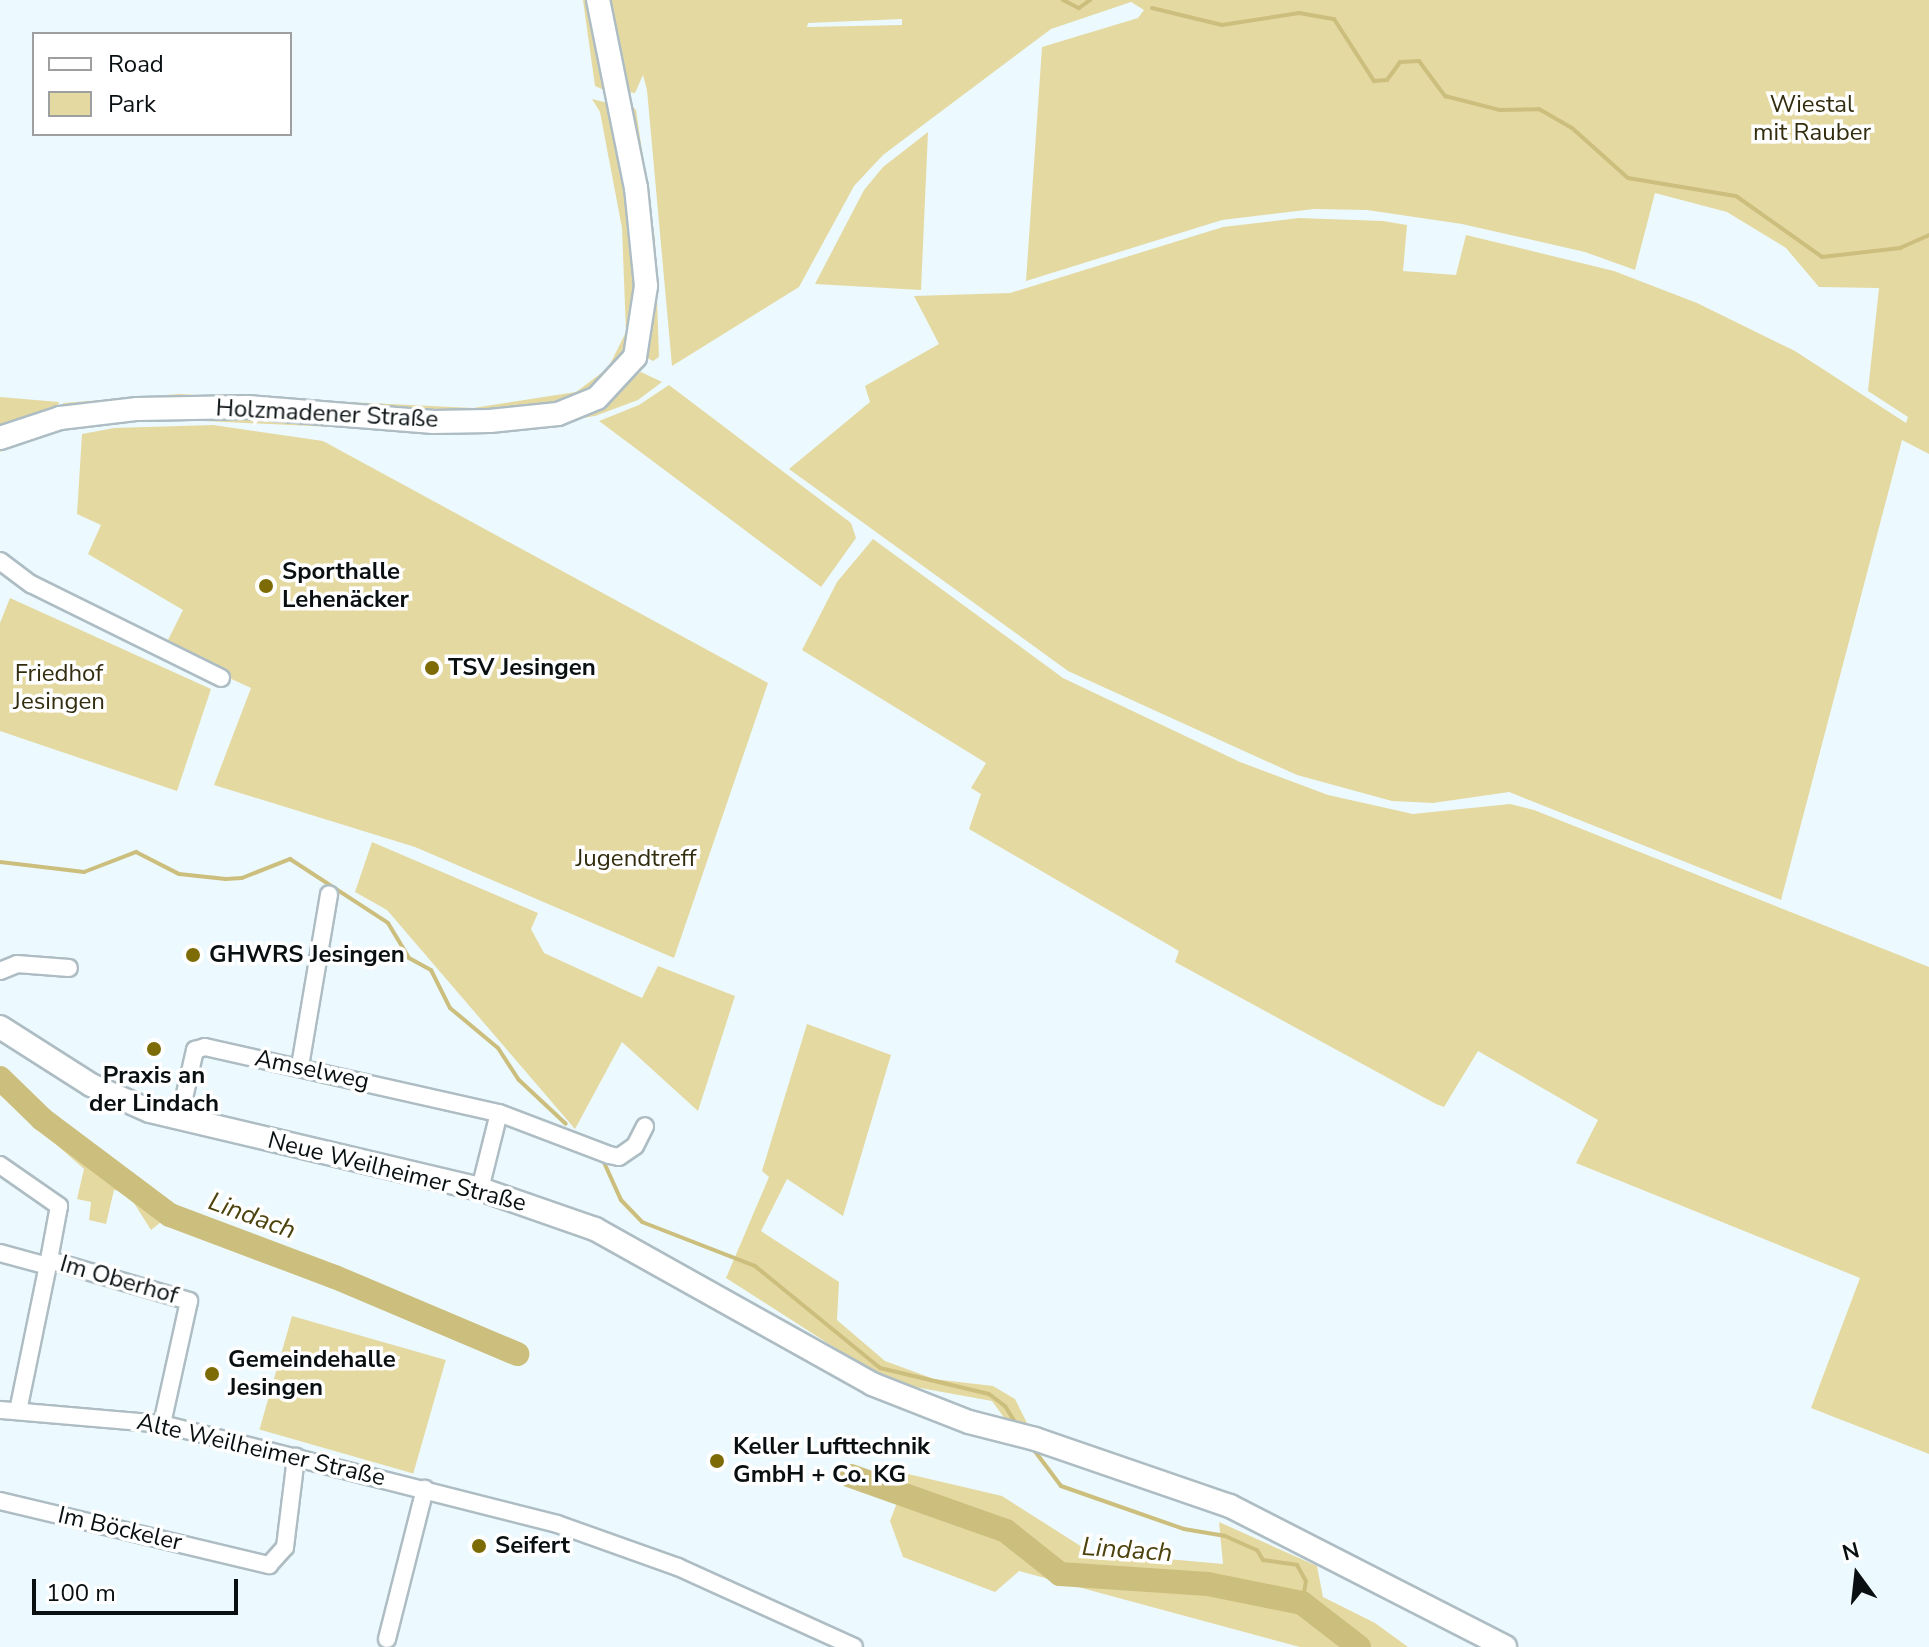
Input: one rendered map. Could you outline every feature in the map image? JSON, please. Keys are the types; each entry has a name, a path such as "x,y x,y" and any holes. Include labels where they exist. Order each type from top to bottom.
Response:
{"main road":[{"name":"Holzmadener Straße","path":"0,438 60,418 137,409 247,407 433,422 532,417 586,405 625,374 635,357 645,311 643,240 598,0"},
{"name":"Neue Weilheimer Straße","path":"0,1027 91,1085 179,1120 480,1189 639,1250 872,1384 969,1422 1029,1437 1230,1506 1505,1647"}],"street":[{"path":"0,561 31,584 221,678"},
{"path":"300,1066 329,894"},
{"path":"0,971 17,964 69,968"},
{"name":"Amselweg","path":"179,1120 195,1050 205,1047 499,1113 619,1157 635,1146 645,1126"},
{"path":"480,1189 499,1113"},
{"name":"Im Oberhof","path":"0,1165 59,1206 49,1263 189,1301 162,1424"},
{"path":"0,1253 49,1263 18,1411"},
{"name":"Alte Weilheimer Straße","path":"0,1410 162,1424 557,1524 678,1567 854,1647"},
{"name":"Im Böckeler","path":"0,1501 269,1565 285,1547 296,1457"},
{"path":"387,1639 425,1489"}],"green space":[{"path":"583,0 590,0 609,92 595,86"},
{"name":"Wiestal mit Rauber","path":"603,0 1929,0 1929,454 1902,440 1781,900 1509,792 1433,803 1392,801 1297,775 1068,671 789,469 870,402 865,386 939,344 914,296 1010,293 1223,227 1299,218 1383,221 1407,225 1403,271 1456,275 1466,235 1614,271 1697,303 1795,351 1906,423 1908,417 1868,391 1879,288 1819,287 1786,248 1727,212 1655,193 1635,270 1585,252 1462,224 1367,210 1314,209 1222,220 1026,281 1042,47 1138,18 1144,10 1131,2 1051,29 883,155 854,186 799,287 672,366 647,90 643,75 635,93 622,91","holes":["902,19 902,25 807,27 808,23"]},
{"path":"592,99 612,104 630,198 639,288 627,352 601,385 560,406 484,415 63,411 63,403 179,394 473,408 576,392 608,368 626,332 622,228 600,112"},
{"path":"631,105 636,110 655,239 659,357 653,361 643,356"},
{"path":"928,132 921,290 815,284 864,190 883,167"},
{"path":"641,372 662,382 638,400 595,416 508,430 436,432 142,418 62,429 0,452 0,446 38,430 142,413 249,413 425,427 548,421 589,410"},
{"path":"669,385 851,523 856,538 821,587 599,421 639,405"},
{"path":"0,397 59,402 56,411 0,426"},
{"name":"TSV Jesingen","path":"213,425 323,441 768,683 674,958 415,847 214,785 251,688 164,648 183,610 88,554 101,525 77,514 82,434 114,428"},
{"path":"873,539 1063,678 1240,762 1328,795 1413,814 1510,804 1534,810 1929,967 1929,1454 1811,1408 1860,1278 1576,1163 1598,1120 1478,1051 1444,1107 1436,1104 1175,962 1179,951 969,829 981,794 971,788 986,763 802,650 837,582"},
{"name":"Friedhof Jesingen","path":"10,598 211,689 177,791 0,731 0,623"},
{"path":"372,842 538,913 531,929 544,953 642,998 658,966 735,996 698,1111 622,1042 575,1129 387,910 355,892"},
{"path":"807,1024 891,1055 843,1216 787,1179 761,1231 839,1282 837,1320 885,1361 934,1379 993,1386 1015,1399 1030,1429 1005,1419 992,1401 915,1387 871,1371 726,1278 769,1177 762,1171"},
{"path":"0,1083 41,1122 166,1218 151,1230 127,1192 114,1190 106,1224 89,1220 91,1202 77,1199 84,1169 0,1095"},
{"path":"292,1316 446,1360 413,1474 259,1429"},
{"path":"908,1474 1002,1496 1090,1552 1223,1564 1219,1522 1317,1566 1323,1597 1375,1623 1408,1647 1300,1647 1019,1571 995,1592 903,1557 890,1521"}],"waterway":[{"path":"1063,0 1079,8 1090,0"},
{"path":"1152,8 1222,25 1299,13 1334,19 1374,81 1387,80 1400,62 1419,61 1445,96 1500,110 1539,109 1572,128 1628,178 1736,196 1822,257 1900,248 1929,235"},
{"path":"0,862 84,872 136,852 179,874 226,879 242,878 290,859 388,923 409,958 431,970 450,1008 498,1048 519,1080 566,1124"},
{"name":"Lindach","path":"0,1078 42,1119 170,1215 335,1277 517,1354"},
{"path":"602,1158 621,1200 642,1222 755,1266 880,1368 989,1394 1005,1406 1017,1425"},
{"path":"1031,1446 1061,1486 1184,1529 1225,1536 1257,1550 1263,1560 1297,1565 1306,1581 1302,1603"},
{"name":"Lindach","path":"851,1476 1006,1531 1060,1574 1208,1584 1302,1603 1359,1647"}],"place":[{"name":"Sporthalle Lehenäcker","path":"266,586"},
{"name":"TSV Jesingen","path":"432,668"},
{"name":"GHWRS Jesingen","path":"193,955"},
{"name":"Praxis an der Lindach","path":"154,1049"},
{"name":"Gemeindehalle Jesingen","path":"212,1374"},
{"name":"Keller Lufttechnik GmbH + Co. KG","path":"717,1461"},
{"name":"Seifert","path":"479,1546"}],"park label":[{"name":"Jugendtreff","path":"636,859"}]}
